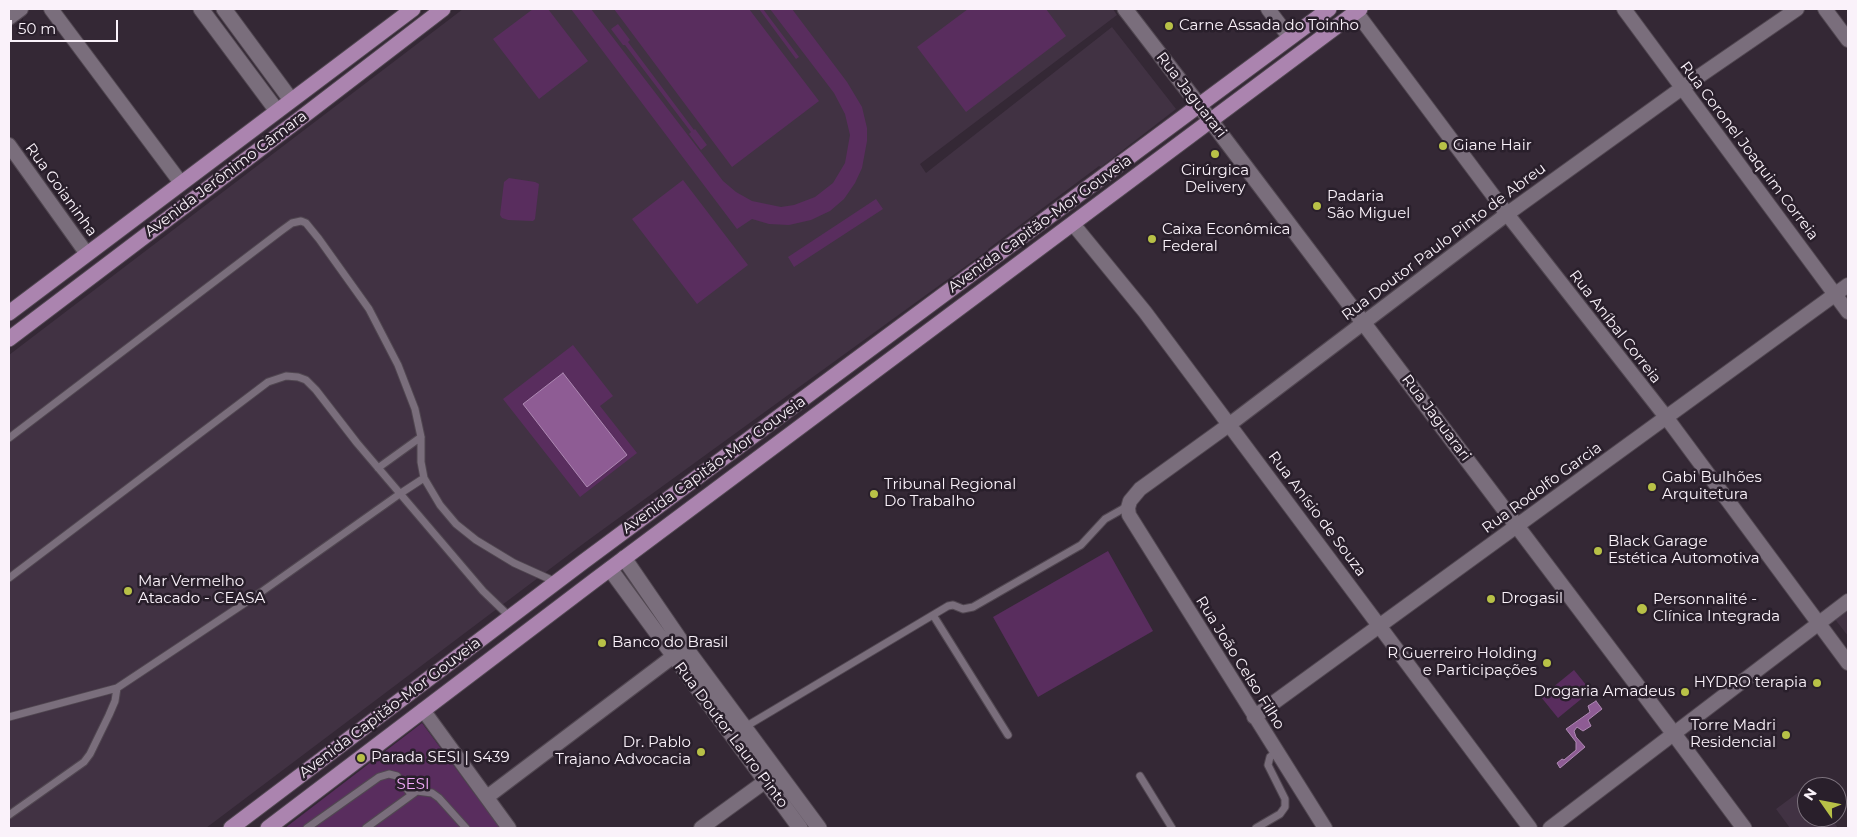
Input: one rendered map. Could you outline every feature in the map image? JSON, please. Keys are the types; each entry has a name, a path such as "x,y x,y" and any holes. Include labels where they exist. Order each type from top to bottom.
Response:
{"main road":[{"path":"201,9 277,111"},
{"path":"224,9 291,100"},
{"name":"Avenida Jerônimo Câmara","path":"9,313 413,9"},
{"name":"Avenida Jerônimo Câmara","path":"9,339 443,9"},
{"name":"Rua Jaguarari","path":"1124,9 1212,121 1744,828"},
{"name":"Avenida Capitão-Mor Gouveia","path":"231,828 669,498 1329,9"},
{"name":"Avenida Capitão-Mor Gouveia","path":"268,828 624,558 1212,121 1358,10"},
{"path":"832,403 844,369"},
{"path":"669,498 707,497"},
{"name":"Rua Doutor Lauro Pinto","path":"624,558 685,647 820,828"},
{"name":"Rua Doutor Lauro Pinto","path":"610,569 800,828"}],"street":[{"path":"9,18 20,9"},
{"path":"52,9 181,183"},
{"path":"1268,9 1290,38"},
{"name":"Rua Coronel Joaquim Correia","path":"1624,9 1848,312"},
{"name":"Rua Doutor Paulo Pinto de Abreu","path":"1129,510 1134,495 1140,488 1230,424 1507,214 1682,88 1797,9"},
{"path":"1825,9 1848,40"},
{"name":"Rua Aníbal Correia","path":"1358,10 1507,214 1666,418 1848,663"},
{"name":"Rua Goianinha","path":"9,145 87,254"},
{"name":"Rua Anísio de Souza","path":"1073,224 1146,312 1530,828"},
{"name":"Rua Rodolfo Garcia","path":"1254,717 1848,285"},
{"name":"Rua João Celso Filho","path":"1129,510 1254,717 1325,828"},
{"path":"1550,828 1848,601"},
{"path":"487,797 685,647"},
{"path":"423,710 509,828"},
{"path":"701,828 778,772"}],"lane":[{"path":"9,438 281,231 292,223 301,221 306,223 331,254 369,309 398,365 415,409 421,437 421,462 424,478 440,505 456,524 476,540 514,563 557,582"},
{"path":"9,578 268,382 277,378 298,377 306,380 483,591 510,617"},
{"path":"378,468 421,437"},
{"path":"10,715 117,688 257,595 424,478"},
{"path":"745,727 948,606 953,605 963,609 974,607 1081,545 1105,519 1129,510"},
{"path":"933,615 1008,735"},
{"path":"9,815 84,762 90,754 115,701 117,688"},
{"path":"1256,828 1280,814 1286,807 1285,799 1268,765 1270,757 1276,752"},
{"path":"306,828 378,777 389,774 397,776 411,794"},
{"path":"1140,776 1172,828"},
{"path":"366,828 417,790 432,793 439,798 466,828"}],"shaded area":[{"path":"463,9 1113,9 1117,15 920,164 926,173 1112,27 1176,109 988,250 587,541 206,828 9,828 9,355"},
{"path":"563,373 627,455 587,487 523,404"},
{"path":"1848,607 1848,636 1834,618"},
{"path":"1596,701 1602,709 1588,720 1591,726 1583,731 1577,727 1574,731 1576,737 1585,747 1560,768 1557,763 1576,750 1576,742 1566,729 1590,712 1588,706"},
{"path":"1797,793 1797,827 1838,828 1790,828 1776,809"}],"green space":[{"path":"533,9 548,9 588,61 539,99 493,39"},
{"path":"571,9 591,9 723,181 736,192 752,201 781,207 794,205 815,197 833,183 845,163 850,135 845,114 834,93 770,9 792,9 847,82 862,107 867,128 867,141 862,168 855,183 844,199 830,211 811,220 789,225 769,224 752,219 737,229"},
{"path":"614,9 749,9 819,101 732,167"},
{"path":"759,9 763,9 799,57 796,59"},
{"path":"968,9 1046,9 1066,36 966,112 917,47"},
{"path":"618,24 630,40 628,42 707,145 701,150 689,134 691,132 611,29"},
{"path":"509,178 539,184 535,219 533,221 508,220 500,215 504,182"},
{"path":"683,180 748,265 697,304 632,219"},
{"path":"876,199 883,209 794,267 788,257"},
{"path":"573,345 613,396 600,406 637,453 580,497 503,399"},
{"path":"1108,551 1153,631 1038,697 993,617"},
{"path":"1574,670 1591,691 1558,718 1541,697"},
{"name":"SESI","path":"422,723 500,828 285,828"}],"place":[{"name":"Carne Assada do Toinho","path":"1169,26"},
{"name":"Giane Hair","path":"1443,146"},
{"name":"Cirúrgica Delivery","path":"1215,154"},
{"name":"Padaria São Miguel","path":"1317,206"},
{"name":"Caixa Econômica Federal","path":"1152,239"},
{"name":"Gabi Bulhões Arquitetura","path":"1652,487"},
{"name":"Tribunal Regional Do Trabalho","path":"874,494"},
{"name":"Black Garage Estética Automotiva","path":"1598,551"},
{"name":"Mar Vermelho Atacado - CEASA","path":"128,591"},
{"name":"Drogasil","path":"1491,599"},
{"name":"Personnalité - Clínica Integrada","path":"1642,609"},
{"name":"Banco do Brasil","path":"602,643"},
{"name":"R Guerreiro Holding e Participações","path":"1547,663"},
{"name":"HYDRO terapia","path":"1817,683"},
{"name":"Drogaria Amadeus","path":"1685,692"},
{"name":"Torre Madri Residencial","path":"1786,735"},
{"name":"Dr. Pablo Trajano Advocacia","path":"701,752"},
{"name":"Parada SESI | S439","path":"361,758"}]}
